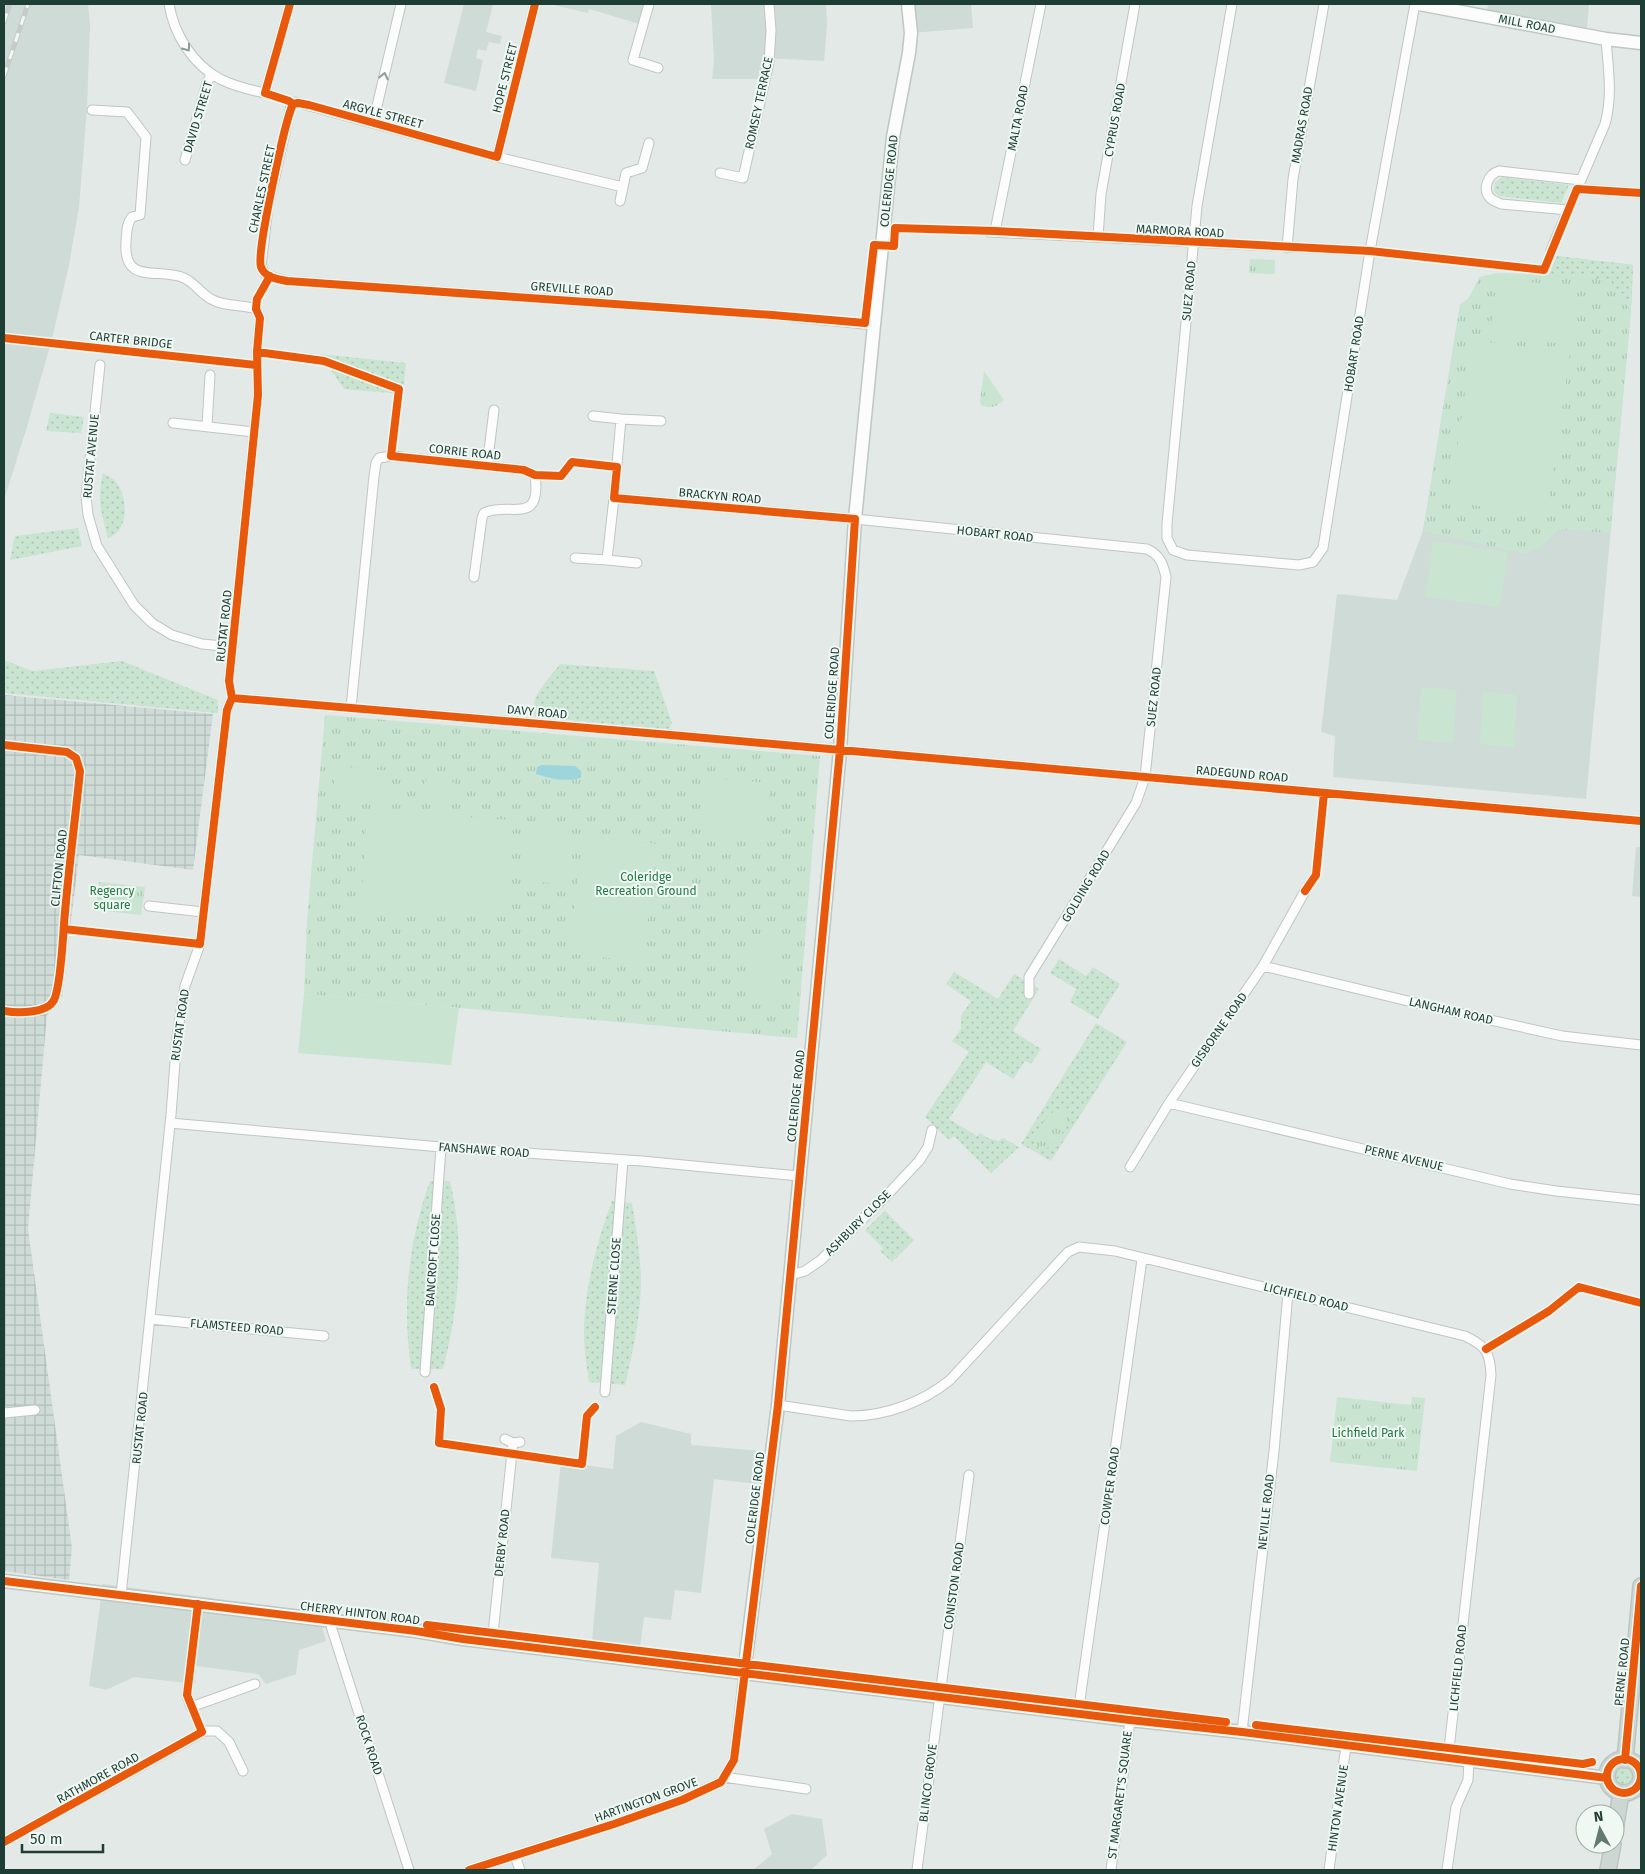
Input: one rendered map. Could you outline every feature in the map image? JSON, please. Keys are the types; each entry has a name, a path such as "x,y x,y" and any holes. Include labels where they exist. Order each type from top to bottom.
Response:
{"main road":[{"name":"PERNE ROAD","path":"1625,1760 1641,1586"},
{"path":"1625,1760 1635,1764 1641,1778 1636,1788 1627,1793 1622,1793 1612,1788 1607,1778 1610,1767 1614,1763 1625,1760"},
{"path":"1620,1804 1622,1793"},
{"path":"1608,1870 1611,1854"}],"street":[{"path":"169,4 173,22 182,43 191,55 211,74 238,87 265,94 290,4"},
{"path":"373,123 401,4"},
{"name":"HOPE STREET","path":"497,157 535,4"},
{"path":"649,4 632,60 658,68"},
{"name":"ROMSEY TERRACE","path":"720,173 743,178 768,62 771,30 769,4"},
{"name":"COLERIDGE ROAD","path":"744,1673 778,1406 791,1275 840,750 855,520 893,137 911,33 908,4"},
{"name":"MALTA ROAD","path":"992,232 1041,4"},
{"name":"CYPRUS ROAD","path":"1098,237 1102,194 1135,4"},
{"name":"SUEZ ROAD","path":"1173,550 1167,538 1167,524 1193,243 1201,177 1232,4"},
{"name":"MADRAS ROAD","path":"1287,248 1293,179 1324,4"},
{"name":"MILL ROAD","path":"1417,4 1606,39 1641,42"},
{"name":"HOBART ROAD","path":"1173,550 1187,555 1299,565 1312,562 1323,548 1370,251 1417,4"},
{"path":"1551,250 1608,113 1610,86 1606,39"},
{"name":"DAVID STREET","path":"185,160 211,74"},
{"name":"ARGYLE STREET","path":"293,104 295,102 309,105 497,157 623,188"},
{"name":"CHARLES STREET","path":"270,276 266,274 261,266 264,232 268,207 293,104"},
{"name":"RUSTAT ROAD","path":"92,110 127,112 146,137 140,215 132,217 128,222 126,256 130,265 140,272 182,277 210,299 221,304 246,306 256,310 260,318 257,352 258,395 229,682 232,698 227,710 200,944 185,986 176,1036 170,1123 121,1595"},
{"path":"620,201 626,173 642,168 649,143"},
{"path":"1568,210 1501,204 1488,196 1486,191 1488,179 1492,174 1499,171 1581,180"},
{"path":"1577,189 1641,193"},
{"name":"MARMORA ROAD","path":"992,232 1370,251"},
{"name":"GREVILLE ROAD","path":"270,276 287,281 742,313 874,325"},
{"name":"RUSTAT AVENUE","path":"100,365 86,496 88,515 97,546 134,605 152,623 172,635 202,644 232,647"},
{"path":"207,426 210,375"},
{"name":"CORRIE ROAD","path":"487,466 494,410"},
{"path":"593,416 661,421"},
{"path":"607,560 620,419"},
{"path":"173,423 254,432"},
{"name":"CORRIE ROAD","path":"351,708 376,463 380,458 391,456 487,466 532,472 535,475 536,491 534,501 530,506 524,510 493,509 484,513 474,577"},
{"name":"BRACKYN ROAD","path":"614,498 855,520"},
{"name":"HOBART ROAD","path":"855,520 1147,549 1155,552 1161,559"},
{"path":"575,558 637,563"},
{"name":"SUEZ ROAD","path":"1146,776 1166,577 1161,559"},
{"name":"DAVY ROAD","path":"232,698 840,750"},
{"name":"CLIFTON ROAD","path":"4,745 67,752 76,758 80,771 58,983 54,1001 46,1008 22,1013 4,1011"},
{"name":"RADEGUND ROAD","path":"840,750 1641,820"},
{"name":"GOLDING ROAD","path":"1030,994 1029,976 1136,803 1146,776"},
{"name":"GISBORNE ROAD","path":"1130,1167 1169,1103 1263,966 1305,891"},
{"path":"149,906 203,912"},
{"name":"LANGHAM ROAD","path":"1263,966 1562,1036 1641,1045"},
{"name":"PERNE AVENUE","path":"1169,1103 1510,1184 1641,1200"},
{"name":"FANSHAWE ROAD","path":"170,1123 441,1148 623,1160 799,1176"},
{"name":"ASHBURY CLOSE","path":"791,1275 805,1271 821,1260 919,1161 928,1148 932,1130"},
{"name":"BANCROFT CLOSE","path":"425,1372 441,1148"},
{"name":"STERNE CLOSE","path":"605,1392 623,1160"},
{"name":"LICHFIELD ROAD","path":"778,1406 863,1416 892,1410 936,1391 950,1380 1072,1249 1088,1247 1465,1336 1478,1342 1486,1349 1490,1361 1490,1384 1448,1758"},
{"name":"COWPER ROAD","path":"1078,1714 1142,1259"},
{"name":"NEVILLE ROAD","path":"1242,1732 1274,1451 1288,1293"},
{"name":"FLAMSTEED ROAD","path":"150,1319 324,1336"},
{"path":"4,1414 35,1410"},
{"name":"DERBY ROAD","path":"492,1643 513,1441"},
{"name":"CONISTON ROAD","path":"939,1697 968,1475"},
{"name":"CHERRY HINTON ROAD","path":"4,1582 329,1620 492,1643 1242,1732 1607,1778"},
{"path":"198,1604 187,1695 190,1707 255,1684"},
{"name":"ROCK ROAD","path":"329,1620 409,1870"},
{"path":"744,1673 734,1760 724,1777 806,1789"},
{"name":"BLINCO GROVE","path":"917,1870 939,1697"},
{"name":"ST MARGARET'S SQUARE","path":"1111,1870 1130,1720"},
{"name":"RATHMORE ROAD","path":"4,1842 202,1732 218,1731 230,1742 243,1771"},
{"name":"HINTON AVENUE","path":"1329,1870 1346,1746"},
{"path":"1447,1870 1456,1807 1468,1780 1469,1760"},
{"name":"HARTINGTON GROVE","path":"469,1870 682,1800 721,1782 724,1777"},
{"path":"516,1856 520,1870"}],"shaded area":[{"path":"4,4 88,4 90,25 87,108 79,207 69,265 52,339 4,334"},
{"path":"464,4 493,4 486,32 502,36 500,44 489,42 486,51 478,49 476,58 483,60 476,91 444,83"},
{"path":"550,4 649,4 643,25 589,9 588,13"},
{"path":"711,4 826,4 827,25 824,61 765,58 761,79 712,79 714,62"},
{"path":"908,4 971,4 973,28 911,33"},
{"path":"1488,4 1589,4 1587,28 1487,11"},
{"path":"1557,256 1633,265 1631,311 1586,799 1333,777 1335,736 1321,732 1337,594 1397,600 1423,531 1460,305 1468,299 1480,277 1498,273 1549,275"},
{"path":"4,341 50,346 4,500"},
{"path":"4,695 213,714 193,870 79,855 62,997 47,1015 28,1229 72,1548 69,1580 4,1571"},
{"path":"1636,847 1641,847 1641,897 1632,896"},
{"path":"641,1422 691,1434 691,1445 760,1451 757,1484 714,1479 701,1593 675,1590 671,1620 644,1617 640,1647 592,1642 599,1563 551,1558 561,1462 613,1469 616,1436"},
{"path":"103,1584 318,1612 326,1641 299,1650 296,1674 266,1684 258,1674 196,1666 195,1684 134,1677 106,1690 89,1686"},
{"path":"792,1814 822,1819 827,1855 811,1870 753,1870 772,1854 764,1829"}],"green space":[{"path":"1502,177 1569,185 1561,203 1499,196 1494,192 1495,183"},
{"path":"1557,256 1633,265 1631,311 1613,288 1549,275"},
{"path":"1250,259 1275,260 1275,274 1249,273"},
{"path":"1498,273 1549,275 1566,273 1593,276 1613,288 1631,311 1610,533 1560,529 1542,546 1526,554 1423,531 1460,305 1468,299 1480,277"},
{"path":"1497,278 1578,288 1570,345 1490,334"},
{"path":"1472,340 1570,353 1547,515 1450,502"},
{"path":"320,354 406,363 403,394 344,389"},
{"path":"984,371 1004,400 993,407 981,405 980,401"},
{"path":"50,413 84,417 81,433 46,431"},
{"path":"103,473 113,479 118,485 122,493 125,511 121,528 108,538 101,506 100,491"},
{"path":"78,528 82,546 10,560 15,536"},
{"path":"1433,541 1508,552 1500,607 1425,597"},
{"path":"4,660 33,671 122,661 218,700 218,713 4,693"},
{"path":"560,664 654,671 672,723 669,729 535,717 533,710 536,696"},
{"path":"1421,687 1457,690 1453,743 1417,740"},
{"path":"1483,691 1517,695 1514,748 1480,744"},
{"name":"Coleridge Recreation Ground","path":"325,715 820,756 797,1038 304,994 307,921"},
{"path":"336,766 392,771 389,800 333,795"},
{"path":"429,773 455,783 448,800 422,790"},
{"path":"708,778 770,783 765,843 703,838"},
{"path":"367,812 513,820 508,917 361,909"},
{"path":"525,821 569,824 565,884 521,881"},
{"path":"584,835 658,844 642,962 568,953"},
{"name":"Regency square","path":"99,882 145,887 141,915 96,910"},
{"path":"753,939 783,941 779,999 749,997"},
{"path":"1059,959 1086,976 1093,967 1120,984 1098,1019 1070,1002 1076,989 1050,973"},
{"path":"954,972 998,999 1014,974 1039,989 1013,1031 1041,1049 1031,1064 1025,1061 1013,1079 986,1062 949,1119 977,1136 980,1133 988,1138 999,1141 1003,1138 1019,1147 991,1173 954,1136 949,1140 925,1117 969,1052 952,1041 961,1029 961,1016 971,1001 946,984"},
{"path":"304,994 459,1008 451,1065 298,1053"},
{"path":"1096,1023 1127,1042 1051,1161 1021,1144"},
{"path":"1058,1108 1067,1111 1071,1120 1057,1140 1045,1150 1036,1146 1034,1139 1045,1119"},
{"path":"430,1181 450,1181 455,1205 459,1252 456,1299 449,1346 443,1369 411,1369 407,1320 409,1274 416,1227"},
{"path":"612,1201 632,1203 641,1279 634,1346 625,1385 589,1382 584,1348 586,1302 592,1267"},
{"path":"885,1211 914,1240 892,1262 880,1251 883,1248 865,1230"},
{"name":"Lichfield Park","path":"1337,1397 1411,1405 1412,1397 1425,1398 1417,1471 1330,1462"},
{"path":"1625,1765 1633,1768 1636,1776 1633,1784 1625,1787 1617,1784 1614,1776 1617,1768"}],"water":[{"path":"542,765 575,766 581,771 581,778 570,780 536,774 537,767"}],"railway":[{"path":"4,22 10,4"},
{"path":"4,76 28,4"}],"cycle path":[{"path":"290,4 265,93 293,104 309,105 497,157 535,4"},
{"path":"293,104 278,159 263,238 261,267 265,274 272,277 287,281 865,323 874,245 894,246 895,228 995,231 1370,251 1544,270 1577,189 1641,193"},
{"path":"64,929 200,944 227,710 232,698 229,681 258,395 257,352 260,318 256,309 257,299 270,276"},
{"name":"CARTER BRIDGE","path":"4,338 256,365"},
{"path":"257,352 324,361 399,389 391,456 524,470 535,475 561,476 572,462 617,467 614,498 855,519 840,750 778,1405 734,1760 721,1782 682,1800 614,1824 469,1870"},
{"path":"232,698 1641,821"},
{"path":"4,745 67,752 76,758 80,771 67,886 61,964 56,994 50,1005 39,1010 31,1012 4,1011"},
{"path":"1305,891 1316,875 1324,793"},
{"path":"1486,1349 1549,1311 1579,1287 1641,1303"},
{"path":"434,1387 441,1409 439,1443 582,1464 587,1416 595,1407"},
{"path":"4,1581 416,1631 463,1639 1242,1732 1607,1778"},
{"path":"1625,1760 1641,1586"},
{"path":"4,1842 202,1732 187,1695 198,1604"},
{"path":"427,1625 1226,1722"},
{"path":"1256,1725 1583,1764 1592,1762"},
{"path":"1624,1759 1636,1764 1641,1776 1636,1788 1624,1793 1612,1788 1607,1776 1612,1764 1624,1759"}]}
